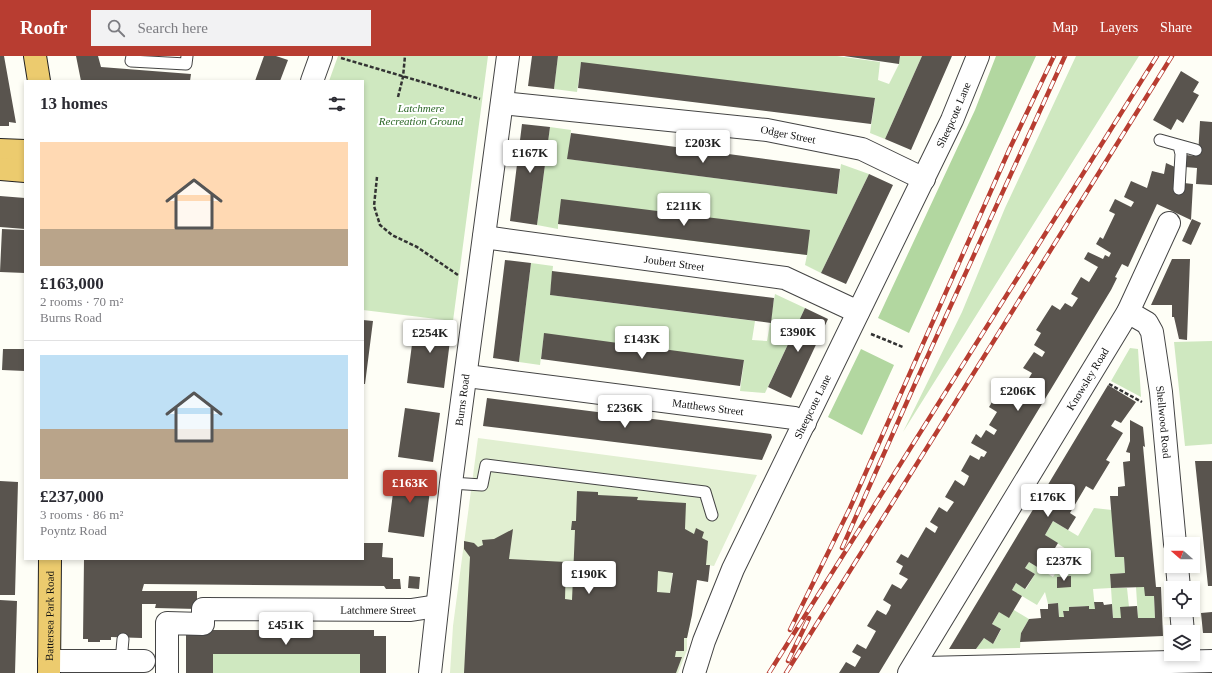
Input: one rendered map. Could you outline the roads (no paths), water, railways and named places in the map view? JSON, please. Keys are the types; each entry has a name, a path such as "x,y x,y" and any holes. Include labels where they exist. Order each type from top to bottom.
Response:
{"highway":[{"path":"35,56 39,80"},
{"path":"0,150 24,151"},
{"path":"0,169 24,171"},
{"name":"Battersea Park Road","path":"49,667 50,560"}],"street":[{"path":"312,80 321,56"},
{"name":"Burns Road","path":"430,673 451,483 467,376 508,56"},
{"name":"Sheepcote Lane","path":"694,673 704,641 733,569 924,179 952,120 978,56"},
{"name":"Odger Street","path":"502,104 767,130 862,149 924,179"},
{"name":"Knowsley Road","path":"912,668 1128,312 1172,219"},
{"name":"Joubert Street","path":"484,237 771,275 799,283 855,320"},
{"name":"Shellwood Road","path":"1128,312 1147,323 1152,332 1162,403 1174,537"},
{"name":"Matthews Street","path":"467,376 794,418 805,423"},
{"name":"Latchmere Street","path":"167,673 167,623 203,624 203,609 411,610 437,606"},
{"path":"49,667 144,661"},
{"path":"912,668 1185,663 1212,661"}],"lane":[{"path":"132,56 131,61 186,64 187,56"},
{"path":"1160,140 1196,150"},
{"path":"1179,146 1179,189"},
{"path":"451,483 482,485 486,465 705,492 712,515"},
{"path":"121,662 123,639"}],"railway":[{"path":"790,630 850,508 1010,148 1054,56"},
{"path":"842,548 914,386 1065,56"},
{"path":"769,673 1157,56"},
{"path":"786,673 1172,56"},
{"path":"788,661 809,618"}],"park label":[{"name":"Latchmere Recreation Ground","path":"421,114"}]}
